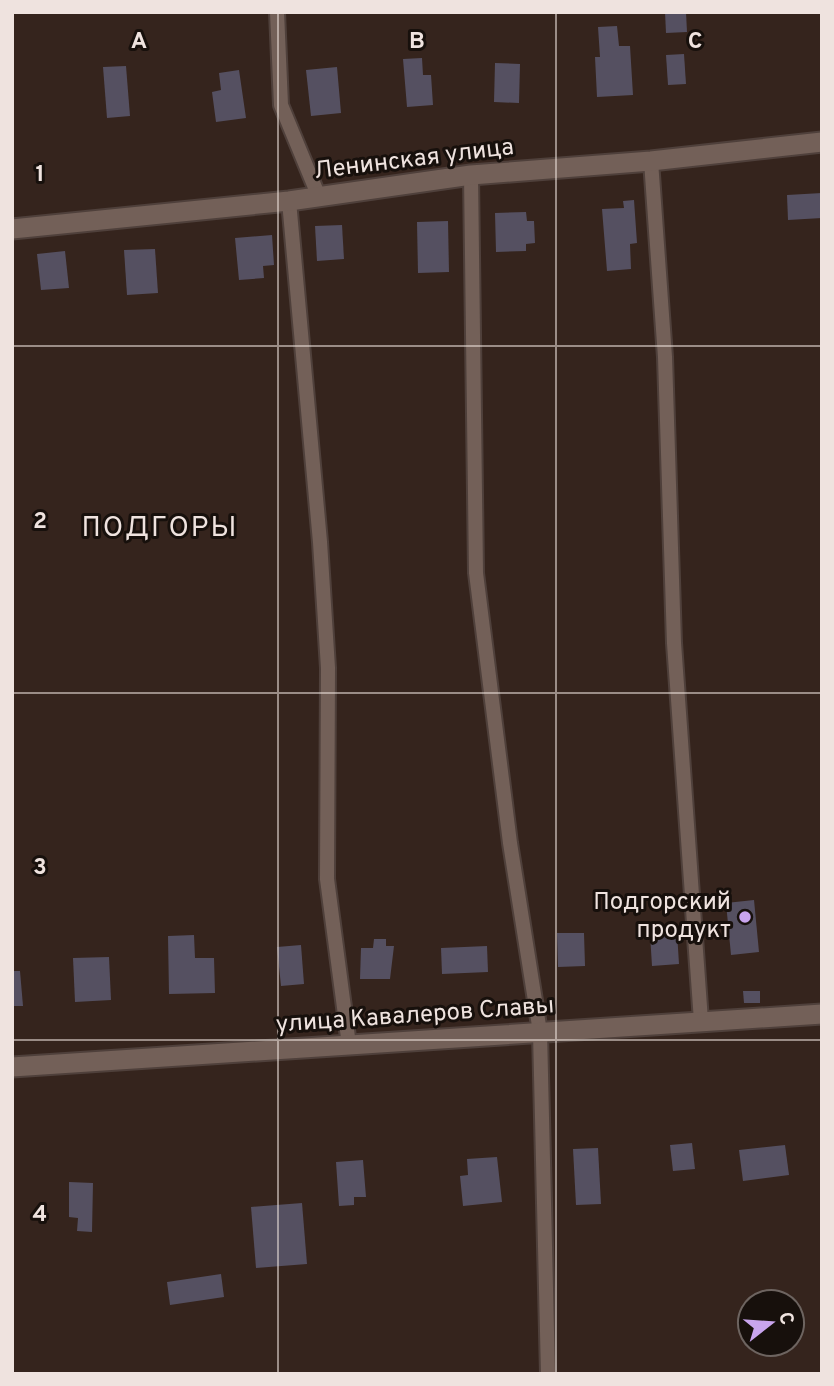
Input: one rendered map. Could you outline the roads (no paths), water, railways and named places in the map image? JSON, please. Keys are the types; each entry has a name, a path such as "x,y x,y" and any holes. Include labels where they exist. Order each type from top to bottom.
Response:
{"street":[{"name":"Ленинская улица","path":"12,229 289,201 471,175 652,161 822,142"},
{"name":"улица Кавалеров Славы","path":"12,1068 822,1014"}],"lane":[{"path":"277,12 281,105 320,197"},
{"path":"652,161 665,357 674,643 701,1021"},
{"path":"471,175 476,573 510,843 540,1032 548,1374"},
{"path":"289,201 320,542 328,668 327,879 349,1045"}],"place":[{"name":"Подгорский продукт","path":"745,917"}],"district":[{"name":"ПОДГОРЫ","path":"160,529"}]}
